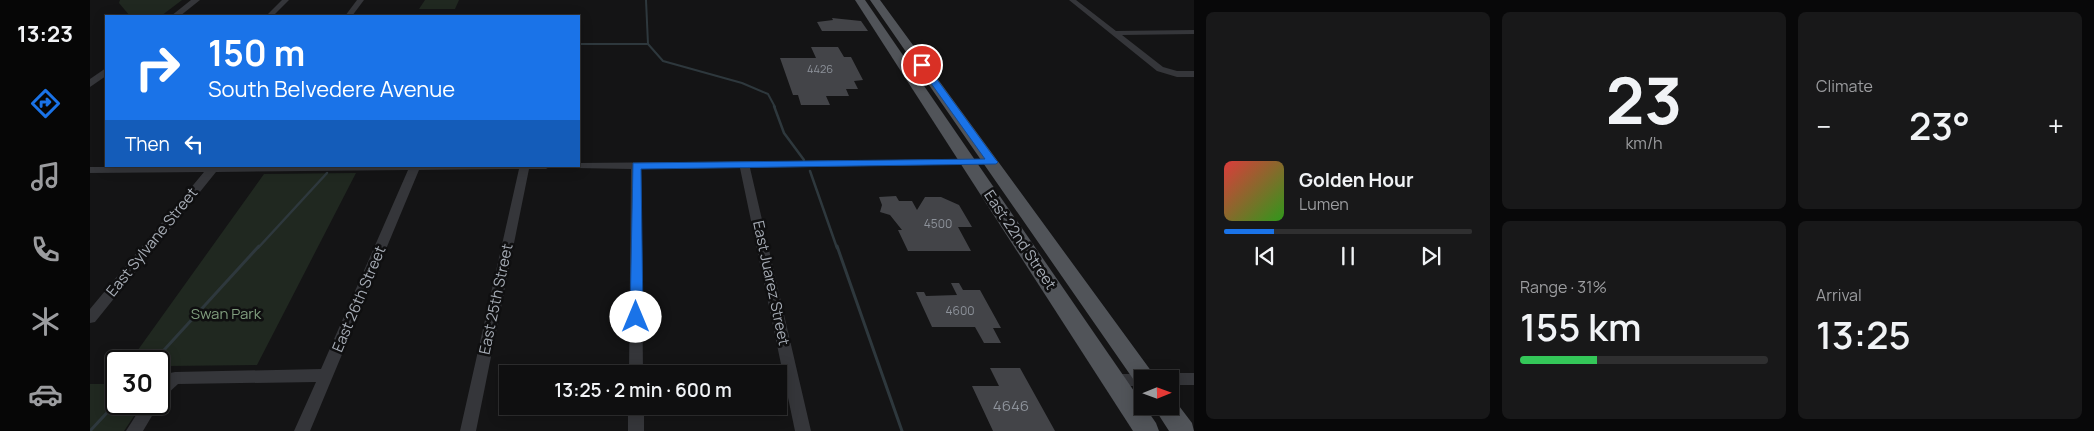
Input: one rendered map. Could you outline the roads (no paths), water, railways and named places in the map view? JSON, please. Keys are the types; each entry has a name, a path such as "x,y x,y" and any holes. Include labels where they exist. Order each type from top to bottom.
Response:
{"main road":[{"name":"East 22nd Street","path":"860,0 1147,431"},
{"name":"East 22nd Street","path":"875,0 993,162 1138,370"},
{"path":"1171,415 1183,431"}],"street":[{"path":"176,15 196,0"},
{"path":"270,15 286,0"},
{"path":"349,15 361,0"},
{"path":"1072,0 1164,72 1194,74"},
{"path":"1113,33 1194,32"},
{"path":"92,81 105,72"},
{"path":"92,172 105,162"},
{"path":"580,166 993,162"},
{"name":"East Juarez Street","path":"744,164 803,431"},
{"path":"636,166 636,365"},
{"path":"92,172 214,168 415,167"},
{"name":"East 26th Street","path":"302,431 415,167"},
{"name":"East 25th Street","path":"468,431 525,167"},
{"name":"East Sylvane Street","path":"90,318 214,168"},
{"path":"170,382 175,378 326,375"},
{"path":"1113,380 1134,379"},
{"path":"1179,379 1194,379"},
{"path":"134,431 145,415"},
{"path":"636,415 636,431"}],"waterway":[{"path":"646,0 648,44"},
{"path":"580,44 648,44"},
{"path":"648,44 663,61 742,83 768,94 775,107"},
{"path":"774,106 784,133 804,160"},
{"path":"810,171 837,248"},
{"path":"258,248 327,173"},
{"path":"164,350 259,246"},
{"path":"837,246 902,431"},
{"path":"90,431 105,415"}],"park label":[{"name":"Swan Park","path":"226,314"}]}
